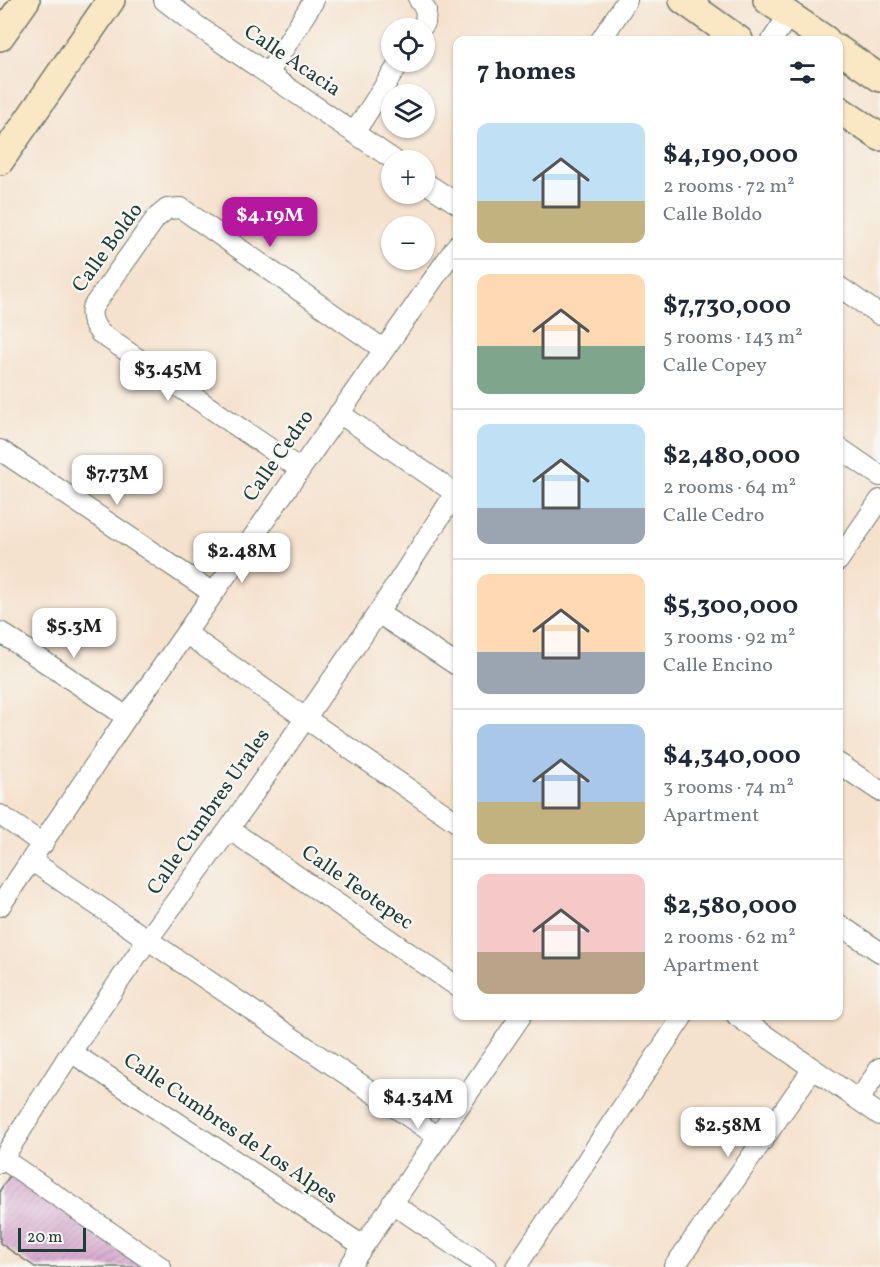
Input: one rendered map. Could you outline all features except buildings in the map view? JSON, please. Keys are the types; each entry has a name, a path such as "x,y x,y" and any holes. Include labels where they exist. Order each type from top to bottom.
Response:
{"street":[{"path":"0,37 26,0"},
{"path":"0,161 111,0"},
{"name":"Calle Acacia","path":"164,0 381,151"},
{"path":"268,74 314,0"},
{"path":"419,0 426,10 425,18"},
{"path":"604,36 627,0"},
{"path":"683,0 733,36"},
{"path":"773,36 778,7 820,36"},
{"path":"843,52 880,78"},
{"path":"354,133 394,72"},
{"path":"843,112 880,137"},
{"path":"435,189 453,201"},
{"name":"Calle Boldo","path":"300,469 100,333 93,322 92,308 156,218 167,209 181,208 383,349"},
{"name":"Calle Cedro","path":"0,906 127,717 453,251"},
{"path":"843,289 880,315"},
{"path":"339,413 453,489"},
{"path":"0,450 213,593"},
{"path":"843,450 880,476"},
{"name":"Calle Cumbres Urales","path":"2,1161 71,1052 378,613 453,498"},
{"path":"843,554 880,500"},
{"path":"378,613 453,663"},
{"path":"0,632 127,717"},
{"path":"187,634 304,718 453,820"},
{"path":"843,766 880,791"},
{"path":"0,815 43,844"},
{"name":"Calle Teotepec","path":"229,829 453,984"},
{"path":"32,861 437,1136"},
{"path":"843,927 880,952"},
{"path":"349,1267 437,1136 510,1020"},
{"path":"516,1267 680,1020"},
{"path":"742,1020 880,1115"},
{"name":"Calle Cumbres de Los Alpes","path":"71,1052 363,1246"},
{"path":"859,1100 880,1068"},
{"path":"674,1267 812,1070"},
{"path":"2,1161 161,1267"},
{"path":"392,1203 486,1267"}]}
